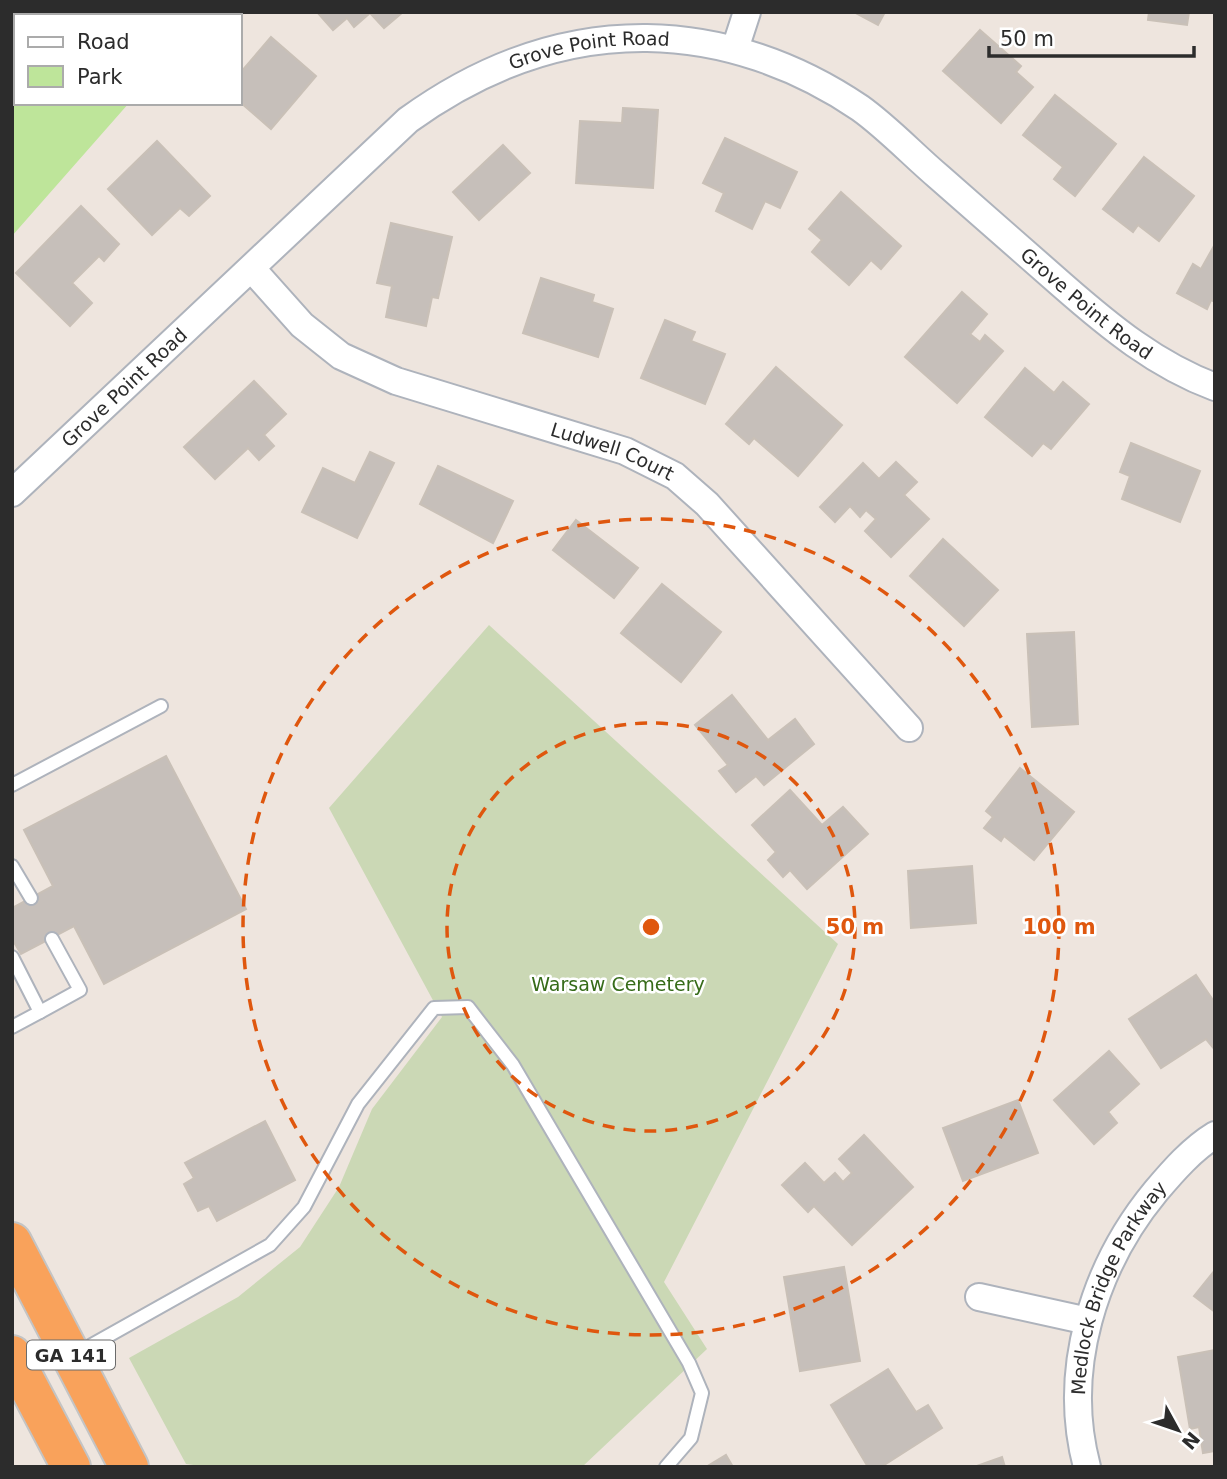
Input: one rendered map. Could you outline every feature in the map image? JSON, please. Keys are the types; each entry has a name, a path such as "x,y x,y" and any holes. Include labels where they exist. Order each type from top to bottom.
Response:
{"highway":[{"name":"GA 141","path":"12,1242 129,1467"},
{"name":"GA 141","path":"12,1355 71,1467"}],"street":[{"path":"735,49 747,12"},
{"name":"Grove Point Road","path":"12,493 408,120 444,94 489,70 550,48 613,38 677,38 735,49 800,72 861,108 1117,333 1180,374 1215,387"},
{"name":"Ludwell Court","path":"252,269 302,325 341,356 359,365 396,381 625,451 675,476 707,504 909,728"},
{"name":"Medlock Bridge Parkway","path":"1087,1467 1080,1440 1078,1390 1088,1321 1104,1271 1134,1218 1172,1171 1215,1135"},
{"path":"979,1297 1088,1321"}],"lane":[{"path":"12,785 161,706"},
{"path":"12,866 31,898"},
{"path":"12,1027 80,990 52,939"},
{"path":"12,957 40,1012"},
{"path":"72,1356 270,1245 304,1207 358,1104 434,1008 468,1007 513,1065 689,1363 702,1393 691,1438 666,1467"}],"shaded area":[{"path":"12,12 57,12 14,14 12,53"}],"green space":[{"path":"57,12 215,12 212,14 56,14"},
{"path":"14,52 14,105 127,105 12,236"},
{"name":"Warsaw Cemetery","path":"489,625 838,944 664,1282 707,1349 582,1467 208,1467 186,1464 129,1358 238,1297 300,1247 339,1187 372,1109 442,1017 329,808"}],"building":[{"path":"317,12 403,12 384,28 370,13 354,27 347,18 333,30"},
{"path":"854,12 885,12 878,25"},
{"path":"1149,12 1189,12 1187,25 1148,20"},
{"path":"980,30 1021,66 1016,72 1033,87 1001,123 943,71"},
{"path":"271,37 316,76 271,129 242,104 242,71"},
{"path":"1055,95 1116,144 1075,196 1054,179 1063,167 1023,135"},
{"path":"623,108 658,110 653,188 576,183 580,121 622,123"},
{"path":"725,138 797,172 780,208 765,201 752,229 716,211 724,193 703,183"},
{"path":"157,141 210,196 189,216 180,208 152,235 108,189"},
{"path":"503,145 530,173 479,220 453,192"},
{"path":"1144,157 1194,196 1159,241 1138,225 1133,232 1103,209"},
{"path":"841,192 901,246 881,269 871,260 849,285 812,252 822,240 809,229"},
{"path":"81,206 119,244 104,261 99,256 72,283 92,303 70,326 16,273"},
{"path":"391,223 452,237 438,298 432,297 426,326 386,317 392,286 377,283"},
{"path":"1215,244 1215,302 1211,300 1207,309 1177,293 1193,264 1201,269"},
{"path":"541,278 594,295 592,302 613,309 598,357 523,333"},
{"path":"962,292 987,314 970,334 980,342 985,335 1003,351 957,403 905,357"},
{"path":"665,320 695,332 691,341 725,354 705,404 641,378"},
{"path":"776,367 842,425 798,476 754,438 749,444 726,424"},
{"path":"1025,368 1054,393 1063,382 1089,404 1051,449 1043,443 1032,456 985,417"},
{"path":"254,381 286,414 264,435 274,446 259,460 248,448 215,479 184,447"},
{"path":"1131,443 1200,471 1180,522 1122,499 1130,476 1120,472"},
{"path":"370,452 394,463 357,538 302,512 323,468 355,483"},
{"path":"896,462 917,482 904,495 929,519 891,557 865,531 876,519 866,510 860,517 850,506 835,522 820,507 863,463 879,479"},
{"path":"438,466 513,501 493,543 420,504"},
{"path":"576,520 638,568 614,598 553,550"},
{"path":"943,539 998,590 964,626 910,576"},
{"path":"662,584 721,632 681,682 621,633"},
{"path":"1074,632 1078,724 1032,727 1027,634"},
{"path":"732,695 768,740 795,719 814,744 764,785 756,776 736,792 719,771 728,765 695,725"},
{"path":"166,756 246,909 104,984 74,926 21,954 12,939 12,908 53,886 24,830"},
{"path":"1020,768 1074,812 1034,860 1004,836 1001,841 984,828 993,817 986,811"},
{"path":"790,790 822,825 843,807 868,834 807,889 790,870 783,877 768,860 776,852 752,825"},
{"path":"972,866 976,923 911,928 908,871"},
{"path":"1196,975 1215,1003 1215,1050 1206,1039 1161,1068 1129,1019"},
{"path":"1109,1051 1139,1084 1108,1112 1117,1123 1094,1144 1054,1100"},
{"path":"1018,1100 1038,1153 963,1181 943,1128"},
{"path":"265,1121 295,1180 217,1221 209,1206 198,1211 184,1184 194,1178 185,1163"},
{"path":"864,1135 913,1187 852,1245 814,1206 808,1212 782,1185 805,1163 824,1183 835,1173 843,1182 852,1173 839,1159"},
{"path":"844,1267 860,1361 800,1371 784,1277"},
{"path":"1215,1270 1215,1312 1194,1296"},
{"path":"1215,1350 1215,1451 1203,1453 1199,1427 1190,1429 1178,1357"},
{"path":"888,1369 916,1412 928,1405 942,1428 881,1467 868,1467 831,1405"},
{"path":"726,1455 733,1467 706,1467"},
{"path":"1002,1457 1005,1467 974,1467"}]}
